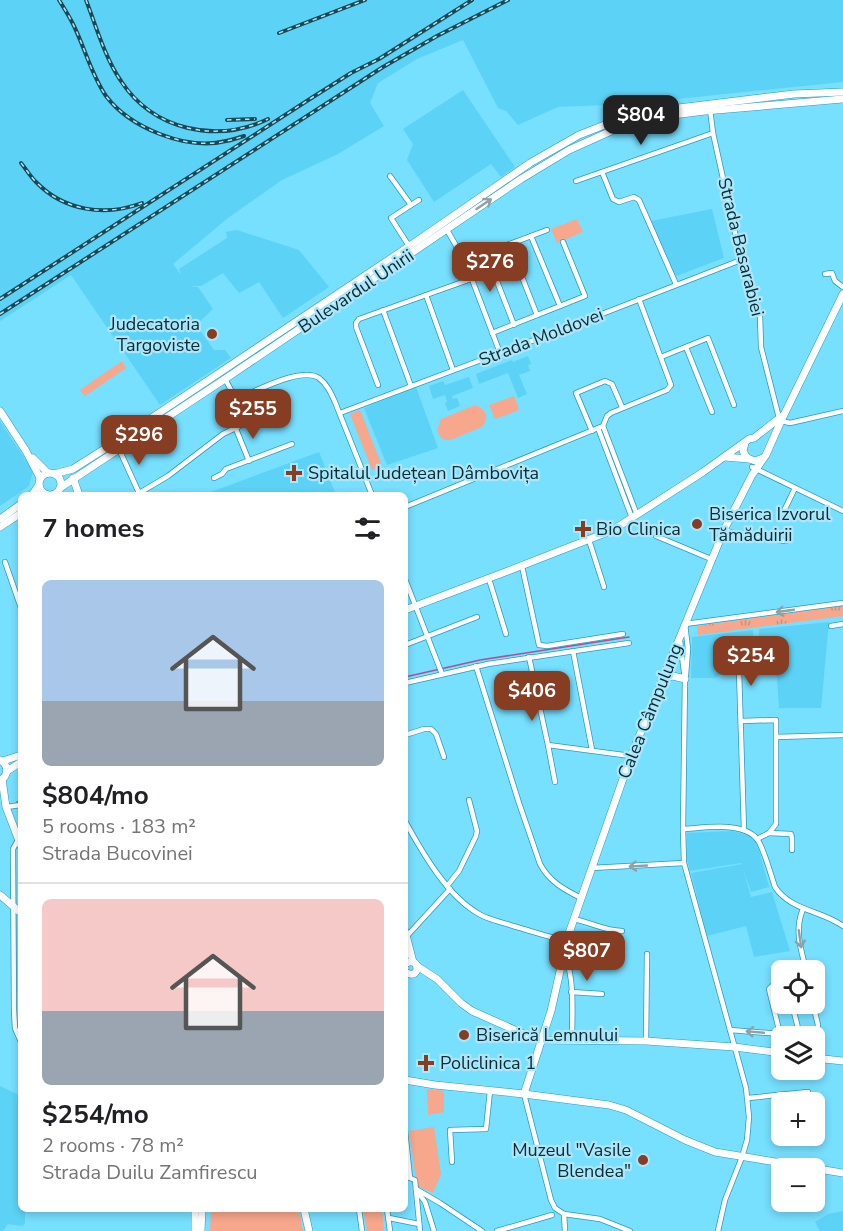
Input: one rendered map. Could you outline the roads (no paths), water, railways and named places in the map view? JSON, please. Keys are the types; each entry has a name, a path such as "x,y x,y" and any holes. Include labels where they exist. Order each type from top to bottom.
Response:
{"main road":[{"name":"Bulevardul Unirii","path":"710,107 720,103 843,92"},
{"name":"Bulevardul Unirii","path":"445,227 516,173 629,123 710,107 843,99"},
{"name":"Bulevardul Unirii","path":"60,488 116,446 521,179 539,162"},
{"path":"516,173 521,179"},
{"name":"Calea Câmpulung","path":"524,1094 543,1040 573,919 631,756 711,559 752,466 765,454 843,294"},
{"path":"0,411 27,453 42,492"},
{"path":"408,609 613,530 781,418"},
{"path":"754,438 763,441 766,446 765,454"},
{"path":"745,443 743,451 752,466"},
{"name":"Bulevardul Unirii","path":"51,474 67,471 116,446"},
{"path":"27,453 60,481 60,488 57,492"},
{"path":"725,457 752,466"},
{"path":"34,492 44,475 51,474"},
{"path":"73,478 78,492"},
{"path":"0,519 18,506"},
{"path":"0,527 18,515"},
{"path":"663,679 673,676 685,679"},
{"path":"1,760 18,757"},
{"path":"6,807 1,780 18,759"},
{"path":"1,760 6,765 7,771"},
{"path":"0,795 18,840"},
{"path":"0,895 7,904"},
{"path":"408,945 410,963 417,970 408,975"},
{"path":"410,963 437,979 461,1004 472,1011 528,1036 543,1040 646,1041 771,1052"},
{"path":"408,975 429,975"},
{"path":"825,1059 843,1061"},
{"path":"408,1080 618,1107 706,1150 843,1173"},
{"path":"195,1212 195,1231"},
{"path":"201,1231 202,1212"},
{"path":"305,1212 309,1231"}],"street":[{"name":"Strada Basarabiei","path":"710,107 713,133 741,260 760,315 761,347 781,418"},
{"path":"576,181 713,133"},
{"path":"602,172 613,199 619,202 634,197 639,200 676,284"},
{"path":"390,176 411,205"},
{"name":"Bulevardul Unirii","path":"411,250 391,218 419,200"},
{"path":"445,227 465,261 500,353"},
{"path":"465,261 547,230"},
{"path":"531,236 560,306"},
{"path":"492,333 585,296 563,242"},
{"path":"509,244 537,315"},
{"path":"486,253 514,325"},
{"name":"Strada Moldovei","path":"340,413 741,260"},
{"path":"825,274 832,273 835,280 843,287"},
{"path":"378,385 356,327 359,319 471,279"},
{"path":"426,295 453,370"},
{"path":"408,506 601,427 611,412 670,388 671,382 639,299"},
{"path":"383,310 411,386"},
{"path":"661,357 708,338 734,405"},
{"path":"686,347 712,412"},
{"path":"237,399 290,377 308,374 325,383 340,413 371,492"},
{"path":"141,492 168,476 223,434 243,426 237,399 223,376"},
{"path":"592,431 576,393 605,381 612,384 622,407"},
{"path":"781,418 790,423 843,411"},
{"path":"601,427 635,517"},
{"path":"236,429 249,461"},
{"path":"214,478 226,469 292,444"},
{"path":"116,446 137,492"},
{"path":"752,466 843,511"},
{"path":"783,513 795,488"},
{"path":"724,530 742,536 786,541"},
{"path":"656,536 711,559"},
{"path":"589,540 604,587"},
{"path":"5,562 18,599"},
{"path":"522,566 538,644 547,646 623,634"},
{"path":"489,579 506,633"},
{"path":"408,587 442,674"},
{"path":"718,1231 725,1200 742,1157 748,1127 748,1098 684,863 685,679 688,649 685,624 843,603"},
{"path":"408,644 477,617"},
{"path":"831,626 843,624"},
{"path":"679,638 685,679"},
{"path":"408,681 476,666 629,643"},
{"path":"573,651 592,750"},
{"path":"529,657 555,782"},
{"path":"476,666 540,864 552,881 580,898"},
{"path":"744,830 740,669 780,667"},
{"path":"741,722 776,720 776,824 769,833 757,839"},
{"path":"408,734 431,729 436,734 444,757"},
{"path":"776,737 843,735"},
{"path":"549,745 631,756"},
{"path":"408,935 448,887 459,871 476,836 469,800"},
{"path":"6,807 18,805"},
{"path":"408,826 448,887 470,908 480,914 566,942"},
{"path":"683,828 733,827 744,830 757,839 779,893 803,909 829,918 843,926"},
{"path":"769,833 791,834 792,850"},
{"path":"18,844 13,849 7,904 18,1036"},
{"path":"591,868 684,863"},
{"path":"803,909 799,920 798,936 804,960"},
{"path":"573,919 590,922 609,930 622,931"},
{"name":"Calea Câmpulung","path":"564,952 569,970 572,1040"},
{"path":"646,1041 647,954"},
{"path":"571,992 602,994"},
{"path":"730,1030 771,1033"},
{"path":"452,1161 450,1131 486,1129 490,1091"},
{"path":"524,1094 555,1208 564,1214 600,1219 630,1231"},
{"path":"748,1098 771,1096"},
{"path":"408,1177 415,1180 420,1231"},
{"path":"416,1189 482,1231"},
{"path":"416,1189 425,1202 434,1231"},
{"path":"359,1212 362,1231"},
{"path":"388,1212 390,1231"},
{"path":"564,1214 565,1231"},
{"path":"497,1231 552,1215"},
{"path":"389,1218 419,1224"},
{"path":"470,1231 474,1225"}],"waterway":[{"path":"408,676 480,660 629,637"}],"railway":[{"path":"59,0 73,24 101,88 116,108 129,118 160,134 194,143 228,141 244,136"},
{"path":"86,0 115,72 134,98 150,111 187,128 207,131 248,127 268,119"},
{"path":"279,33 365,0"},
{"path":"0,299 313,97 351,73 379,59 472,0"},
{"path":"0,314 383,67 437,36 508,0"},
{"path":"227,120 255,119"},
{"path":"21,163 47,192 72,205 86,209 114,210 142,203"}],"place":[{"name":"Judecatoria Targoviste","path":"212,334"},
{"name":"Spitalul Județean Dâmbovița","path":"294,473"},
{"name":"Biserica Izvorul Tămăduirii","path":"697,524"},
{"name":"Bio Clinica","path":"583,529"},
{"name":"Biserică Lemnului","path":"464,1035"},
{"name":"Policlinica 1","path":"426,1063"},
{"name":"Muzeul \"Vasile Blendea\"","path":"643,1160"}]}
